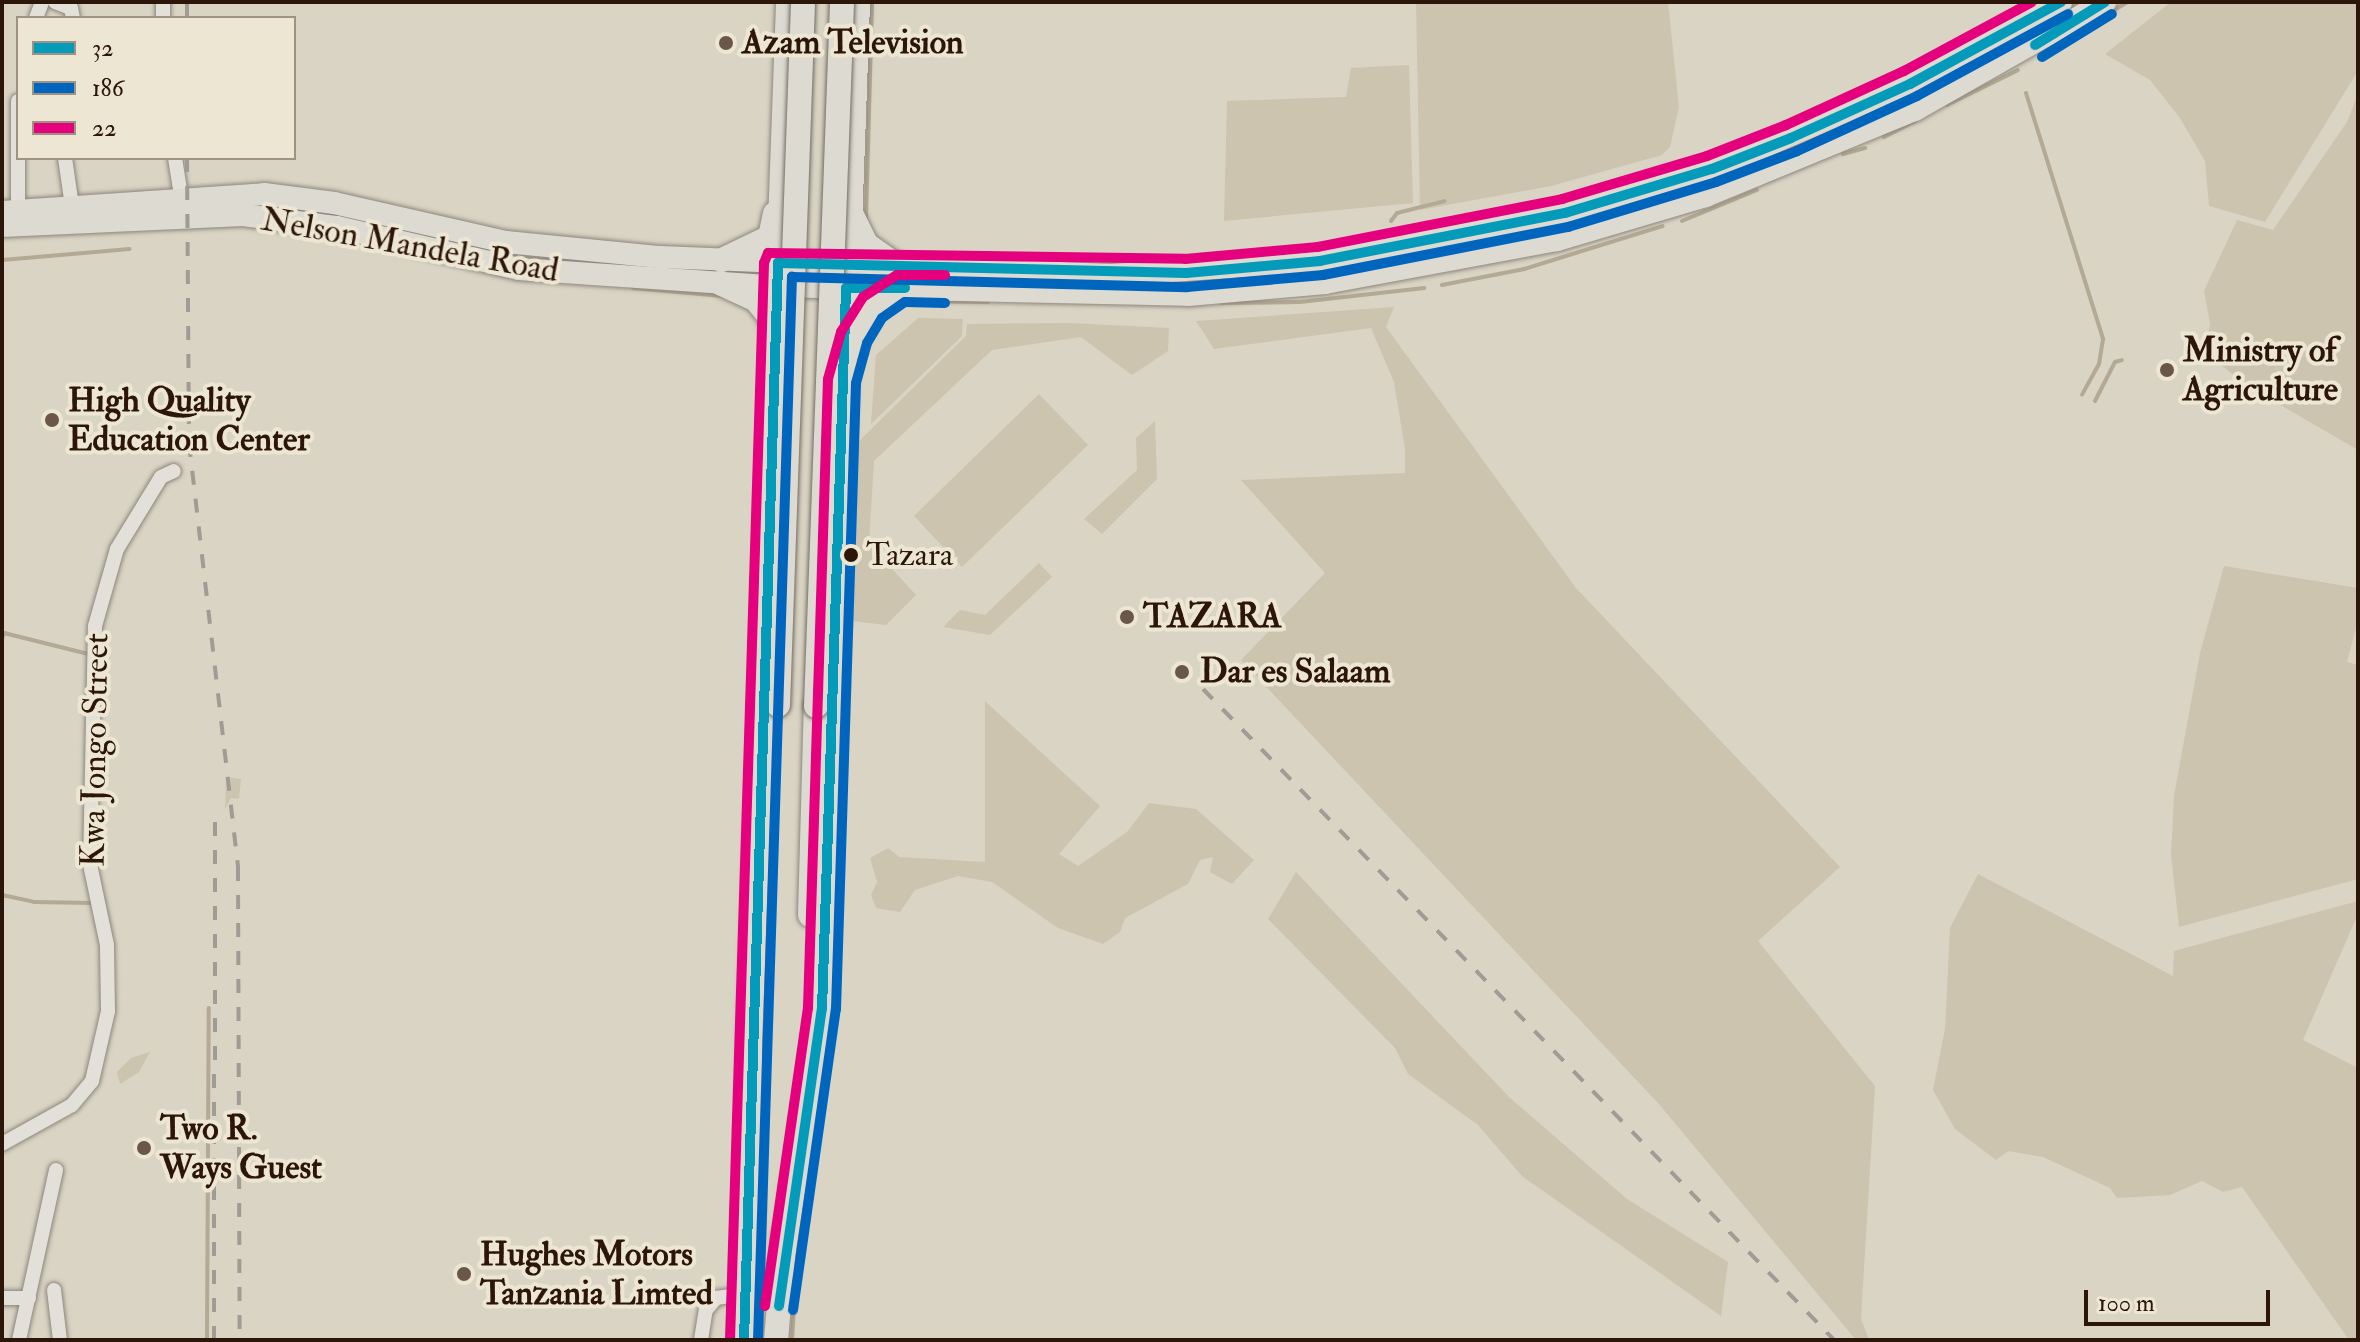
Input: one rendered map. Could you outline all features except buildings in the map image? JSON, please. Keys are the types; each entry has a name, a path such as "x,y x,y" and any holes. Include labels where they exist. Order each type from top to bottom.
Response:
{"highway":[{"path":"750,1223 749,1092 788,2"},
{"path":"744,1340 750,1223 766,1044 803,2"},
{"path":"776,1340 806,1009 842,2"},
{"path":"784,1249 822,1009 842,381 858,2"},
{"path":"776,353 766,310 721,272 770,237 782,167"},
{"path":"842,381 861,323 901,278 866,244 849,207"}],"main road":[{"name":"Nelson Mandela Road","path":"901,278 1186,273 1320,261 1565,213 1712,169 1791,138 1910,84 2061,2"},
{"name":"Nelson Mandela Road","path":"7,216 208,215 287,218 519,269 901,278 1188,295 1325,283 1557,240 1667,210 1802,160 1915,110 2105,2"},
{"name":"Nelson Mandela Road","path":"7,216 72,206 181,197 296,195 506,242 721,272"}],"street":[{"path":"55,2 71,8 73,16"},
{"path":"7,216 16,122"},
{"path":"65,160 72,206"},
{"path":"175,160 181,197"},
{"name":"Kwa Jongo Street","path":"2,1144 72,1105 92,1081 108,1011 107,945 90,864 95,626 117,549 161,477 174,471"},
{"path":"19,1340 56,1170"},
{"path":"54,1290 60,1340"},
{"path":"701,1340 706,1310 716,1298 746,1294"},
{"path":"2,1298 29,1298"}],"shaded area":[{"path":"1416,2 1668,2 1679,107 1670,147 1662,155 1551,186 1420,210"},
{"path":"2171,2 2358,2 2356,74 2265,222 2209,206 2205,161 2180,118 2150,80 2105,54"},
{"path":"1409,65 1413,203 1224,221 1227,101 1346,97 1351,68"},
{"path":"2358,94 2358,450 2246,385 2206,353 2210,323 2204,291 2237,220 2273,230 2347,122"},
{"path":"1394,307 1386,327 1576,588 1840,867 1758,941 1875,1086 1861,1319 1869,1340 1856,1340 1658,1103 1241,660 1325,573 1241,480 1405,473 1405,449 1394,382 1371,328 1214,349 1196,321"},
{"path":"918,318 963,319 962,336 871,424 876,355"},
{"path":"1070,323 1169,328 1168,351 1132,375 1081,337 992,350 874,461 869,544 916,595 886,625 852,621 857,443 966,336 967,324"},
{"path":"1039,394 1088,445 962,567 914,516"},
{"path":"1155,421 1157,479 1102,534 1084,519 1137,470 1136,438"},
{"path":"1039,563 1052,577 990,635 943,627 960,610 985,615"},
{"path":"2224,566 2358,588 2358,620 2347,662 2358,665 2358,879 2179,927 2171,854 2174,796 2200,653"},
{"path":"985,701 1100,806 1059,854 1078,866 1127,832 1149,803 1196,809 1254,860 1232,884 1210,872 1213,857 1200,860 1188,884 1125,918 1120,932 1103,944 1058,928 992,882 958,876 915,890 900,912 876,908 871,895 877,882 870,858 888,848 899,857 985,862"},
{"path":"226,777 241,779 239,799 231,798 225,809"},
{"path":"1296,872 1510,1098 1627,1199 1728,1262 1721,1316 1522,1176 1478,1125 1408,1074 1395,1048 1268,919"},
{"path":"1978,874 2173,976 2174,951 2358,901 2358,914 2303,1040 2358,1068 2358,1340 2349,1340 2242,1187 2223,1192 2202,1181 2170,1195 2117,1198 2110,1188 2043,1157 2008,1151 1996,1160 1955,1129 1933,1090 1945,1029 1950,928"},
{"path":"150,1052 139,1072 120,1084 117,1072 131,1058"}],"waterway":[{"path":"866,219 872,2"},
{"path":"2040,53 2128,2"},
{"path":"1947,105 2018,70"},
{"path":"2026,93 2103,339 2099,364 2082,395"},
{"path":"1884,137 1916,121"},
{"path":"1843,154 1865,148"},
{"path":"1682,221 1757,190"},
{"path":"1391,221 1397,213 1445,201"},
{"path":"1442,285 1524,269 1663,226"},
{"path":"2,260 130,249"},
{"path":"633,288 723,296"},
{"path":"1221,303 1300,302 1424,288"},
{"path":"901,301 988,302"},
{"path":"2095,401 2115,362 2122,360"},
{"path":"2,639 4,633 88,654"},
{"path":"2,895 34,902 94,903"},
{"path":"207,1340 209,1008"},
{"path":"792,1340 797,1256 827,1053"},
{"path":"732,1270 733,1222"},
{"path":"729,1326 729,1340"}],"railway":[{"path":"187,2 187,16"},
{"path":"187,160 189,443 238,867 240,1340"},
{"path":"1203,689 1834,1340"},
{"path":"214,1340 215,812"}],"transit line":[{"name":"22","path":"730,1340 764,263 768,253 1185,259 1318,247 1562,199 1707,156 1786,125 1904,71 2032,2"},
{"name":"32","path":"744,1340 778,263 1186,273 1320,261 1565,213 1712,169 1791,138 1910,84 2061,2"},
{"name":"32","path":"2035,45 2105,2"},
{"name":"186","path":"758,1340 792,277 1187,287 1323,275 1568,227 1716,182 1797,151 1917,96 2068,14"},
{"name":"186","path":"2042,57 2112,14"},
{"name":"22","path":"765,1306 808,1008 828,379 841,332 863,297 897,275 945,275"},
{"name":"32","path":"779,1306 822,1009 846,288 905,288"},
{"name":"186","path":"793,1310 836,1009 856,383 867,343 882,318 905,302 945,303"}],"place":[{"name":"Azam Television","path":"726,43"},
{"name":"Ministry of Agriculture","path":"2167,370"},
{"name":"High Quality Education Center","path":"52,420"},
{"name":"Tazara","path":"851,555"},
{"name":"TAZARA","path":"1127,617"},
{"name":"Dar es Salaam","path":"1182,672"},
{"name":"Two R. Ways Guest","path":"144,1148"},
{"name":"Hughes Motors Tanzania Limted","path":"464,1274"}]}
